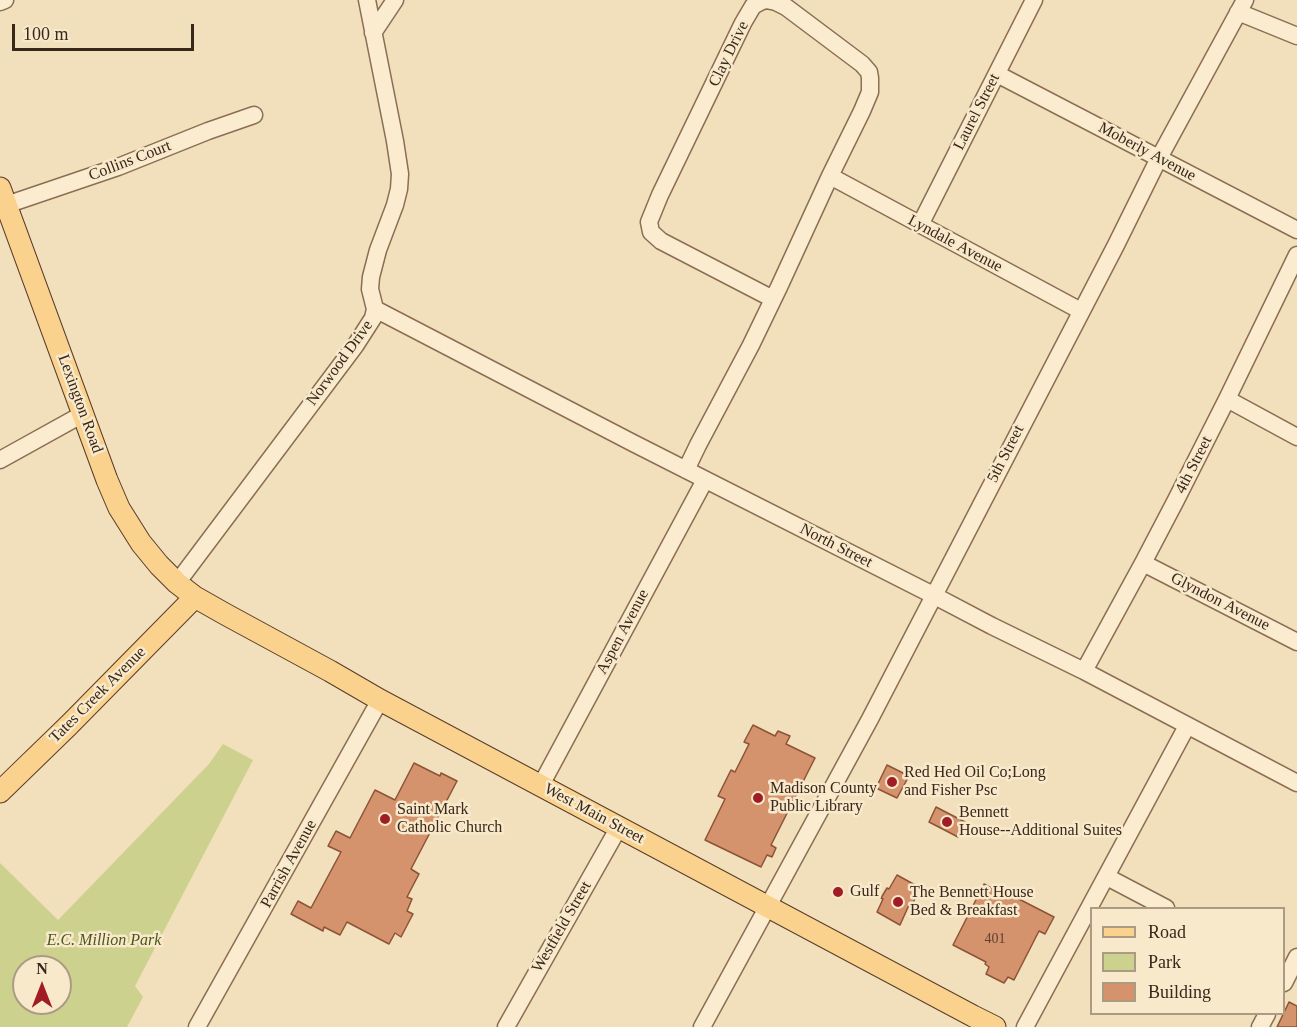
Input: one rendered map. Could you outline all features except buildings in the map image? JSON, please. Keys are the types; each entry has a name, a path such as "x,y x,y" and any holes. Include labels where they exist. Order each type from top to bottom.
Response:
{"main road":[{"name":"Lexington Road","path":"3,197 7,230 119,508 141,543 159,565 195,597"},
{"name":"West Main Street","path":"195,597 330,670 380,700 767,906 970,1022 995,1027"},
{"name":"Tates Creek Avenue","path":"0,792 195,597"}],"street":[{"path":"0,2 5,0"},
{"name":"Norwood Drive","path":"177,583 373,318 375,309 370,289 371,278 378,250 396,205 400,174 396,141 367,0"},
{"path":"373,33 395,0"},
{"name":"Clay Drive","path":"686,470 773,299 870,92 869,72 862,64 786,7 771,0 753,6 738,33 649,222 651,232 661,241 773,299"},
{"name":"Laurel Street","path":"920,225 1034,0"},
{"path":"1241,6 1297,36"},
{"name":"5th Street","path":"702,1027 870,718 1159,158 1241,6"},
{"name":"Moberly Avenue","path":"997,74 1297,230"},
{"name":"Collins Court","path":"3,197 118,166 254,116"},
{"name":"Lyndale Avenue","path":"830,176 1081,311"},
{"name":"4th Street","path":"1084,671 1143,563 1227,399 1297,255"},
{"name":"North Street","path":"375,309 705,480 1084,671 1297,783"},
{"path":"1227,399 1297,437"},
{"path":"0,460 83,414"},
{"name":"Aspen Avenue","path":"541,785 705,480"},
{"name":"Glyndon Avenue","path":"1143,563 1297,642"},
{"name":"Parrish Avenue","path":"197,1027 380,700"},
{"path":"1091,907 1187,726"},
{"name":"Westfield Street","path":"506,1027 619,827"},
{"path":"1107,877 1162,907"},
{"path":"1025,1027 1090,908"},
{"path":"1288,977 1297,957"}],"green space":[{"name":"E.C. Million Park","path":"223,744 253,760 135,986 143,997 127,1027 0,1027 0,863 58,920 209,764"}],"place":[{"name":"Red Hed Oil Co;Long and Fisher Psc","path":"892,782"},
{"name":"Madison County Public Library","path":"758,798"},
{"name":"Saint Mark Catholic Church","path":"385,819"},
{"name":"Bennett House--Additional Suites","path":"947,822"},
{"name":"Gulf","path":"838,892"},
{"name":"The Bennett House Bed & Breakfast","path":"898,902"}]}
